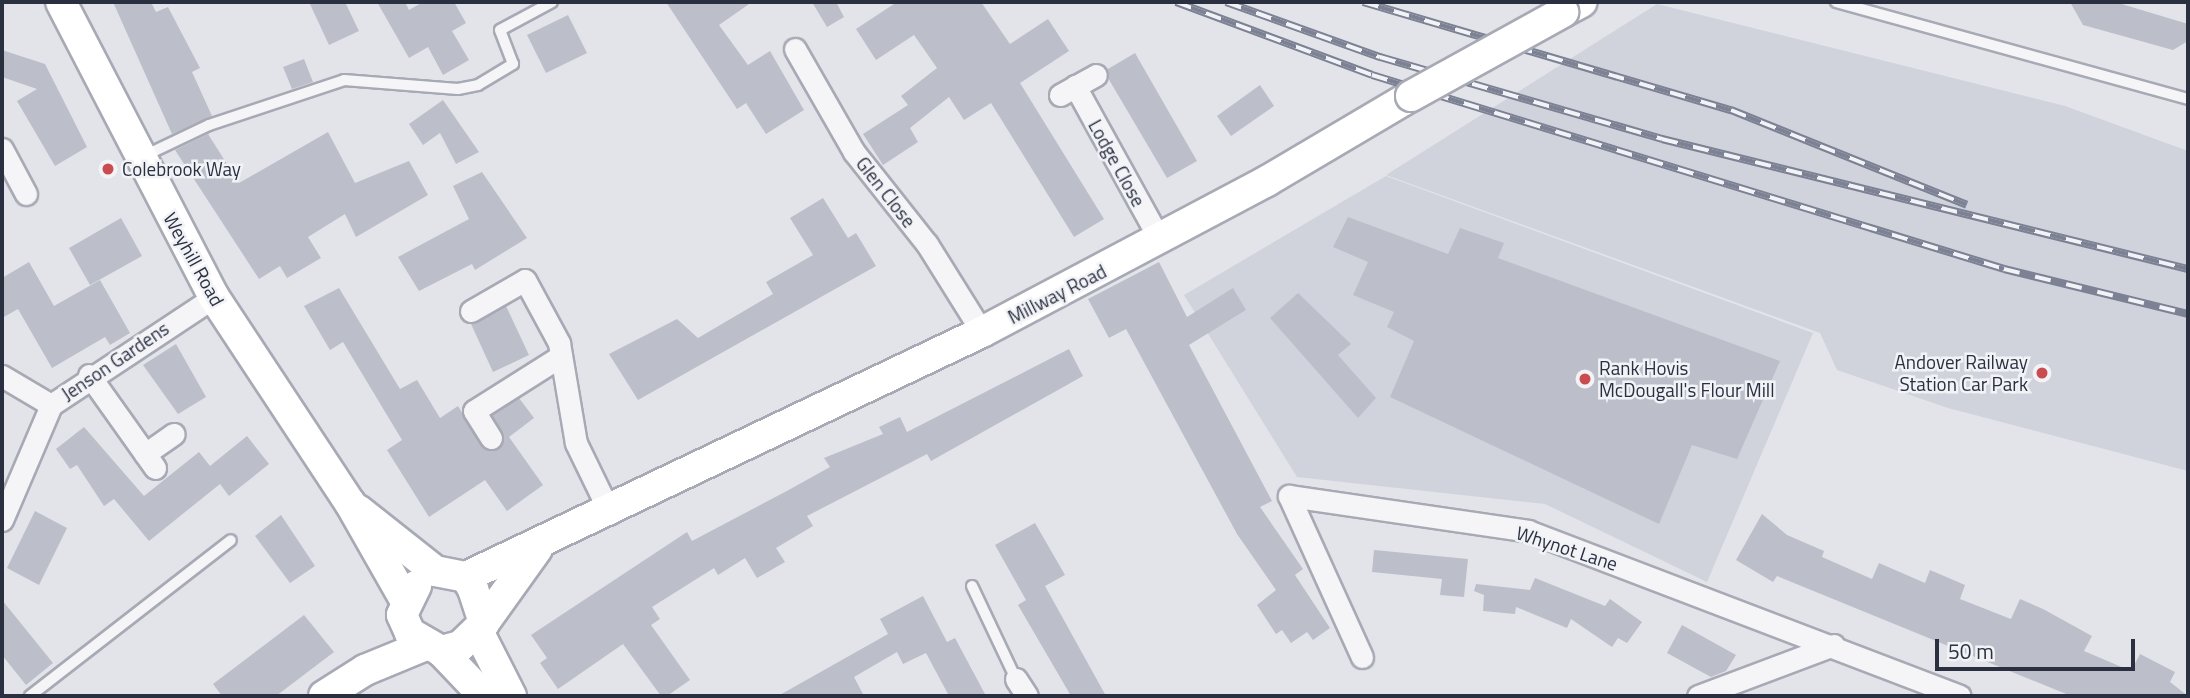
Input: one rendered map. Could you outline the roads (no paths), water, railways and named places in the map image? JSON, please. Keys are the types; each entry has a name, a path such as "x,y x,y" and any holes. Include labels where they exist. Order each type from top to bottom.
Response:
{"street":[{"name":"Weyhill Road","path":"61,2 139,159 214,297 350,503 403,607 410,633 434,648 484,696"},
{"name":"Millway Road","path":"466,577 537,548 982,332 1160,240 1573,7"},
{"name":"Glen Close","path":"795,49 854,152 927,244 982,332"},
{"name":"Lodge Close","path":"1096,75 1067,91 1160,240"},
{"path":"2,149 26,194"},
{"path":"471,311 525,280 561,356 576,443 610,513"},
{"name":"Jenson Gardens","path":"2,520 51,405 89,375 214,297"},
{"path":"491,438 474,411 561,356"},
{"path":"89,375 150,461 174,434"},
{"path":"2,376 51,405"},
{"name":"Whynot Lane","path":"1362,657 1289,496 1528,531 1835,645 1959,696"},
{"name":"Weyhill Road","path":"350,503 435,571 466,577"},
{"name":"Millway Road","path":"481,627 537,548"},
{"path":"365,670 403,607 435,571"},
{"path":"466,577 481,627 511,696"},
{"path":"324,696 365,670 434,648 481,627"},
{"path":"1698,696 1835,645"}],"lane":[{"path":"139,159 209,125 344,80 458,89 478,85 513,64 500,30 552,2"},
{"path":"1836,2 2188,99"},
{"path":"30,696 231,540"},
{"path":"972,586 1021,688"}],"railway":[{"path":"1176,2 1372,75 2004,269 2188,314"},
{"path":"1226,2 1380,57 1662,139 2188,269"},
{"path":"1363,2 1731,110 1967,205"}],"place":[{"name":"Colebrook Way","path":"108,169"},
{"name":"Andover Railway Station Car Park","path":"2042,373"},
{"name":"Rank Hovis McDougall's Flour Mill","path":"1585,379"}]}
